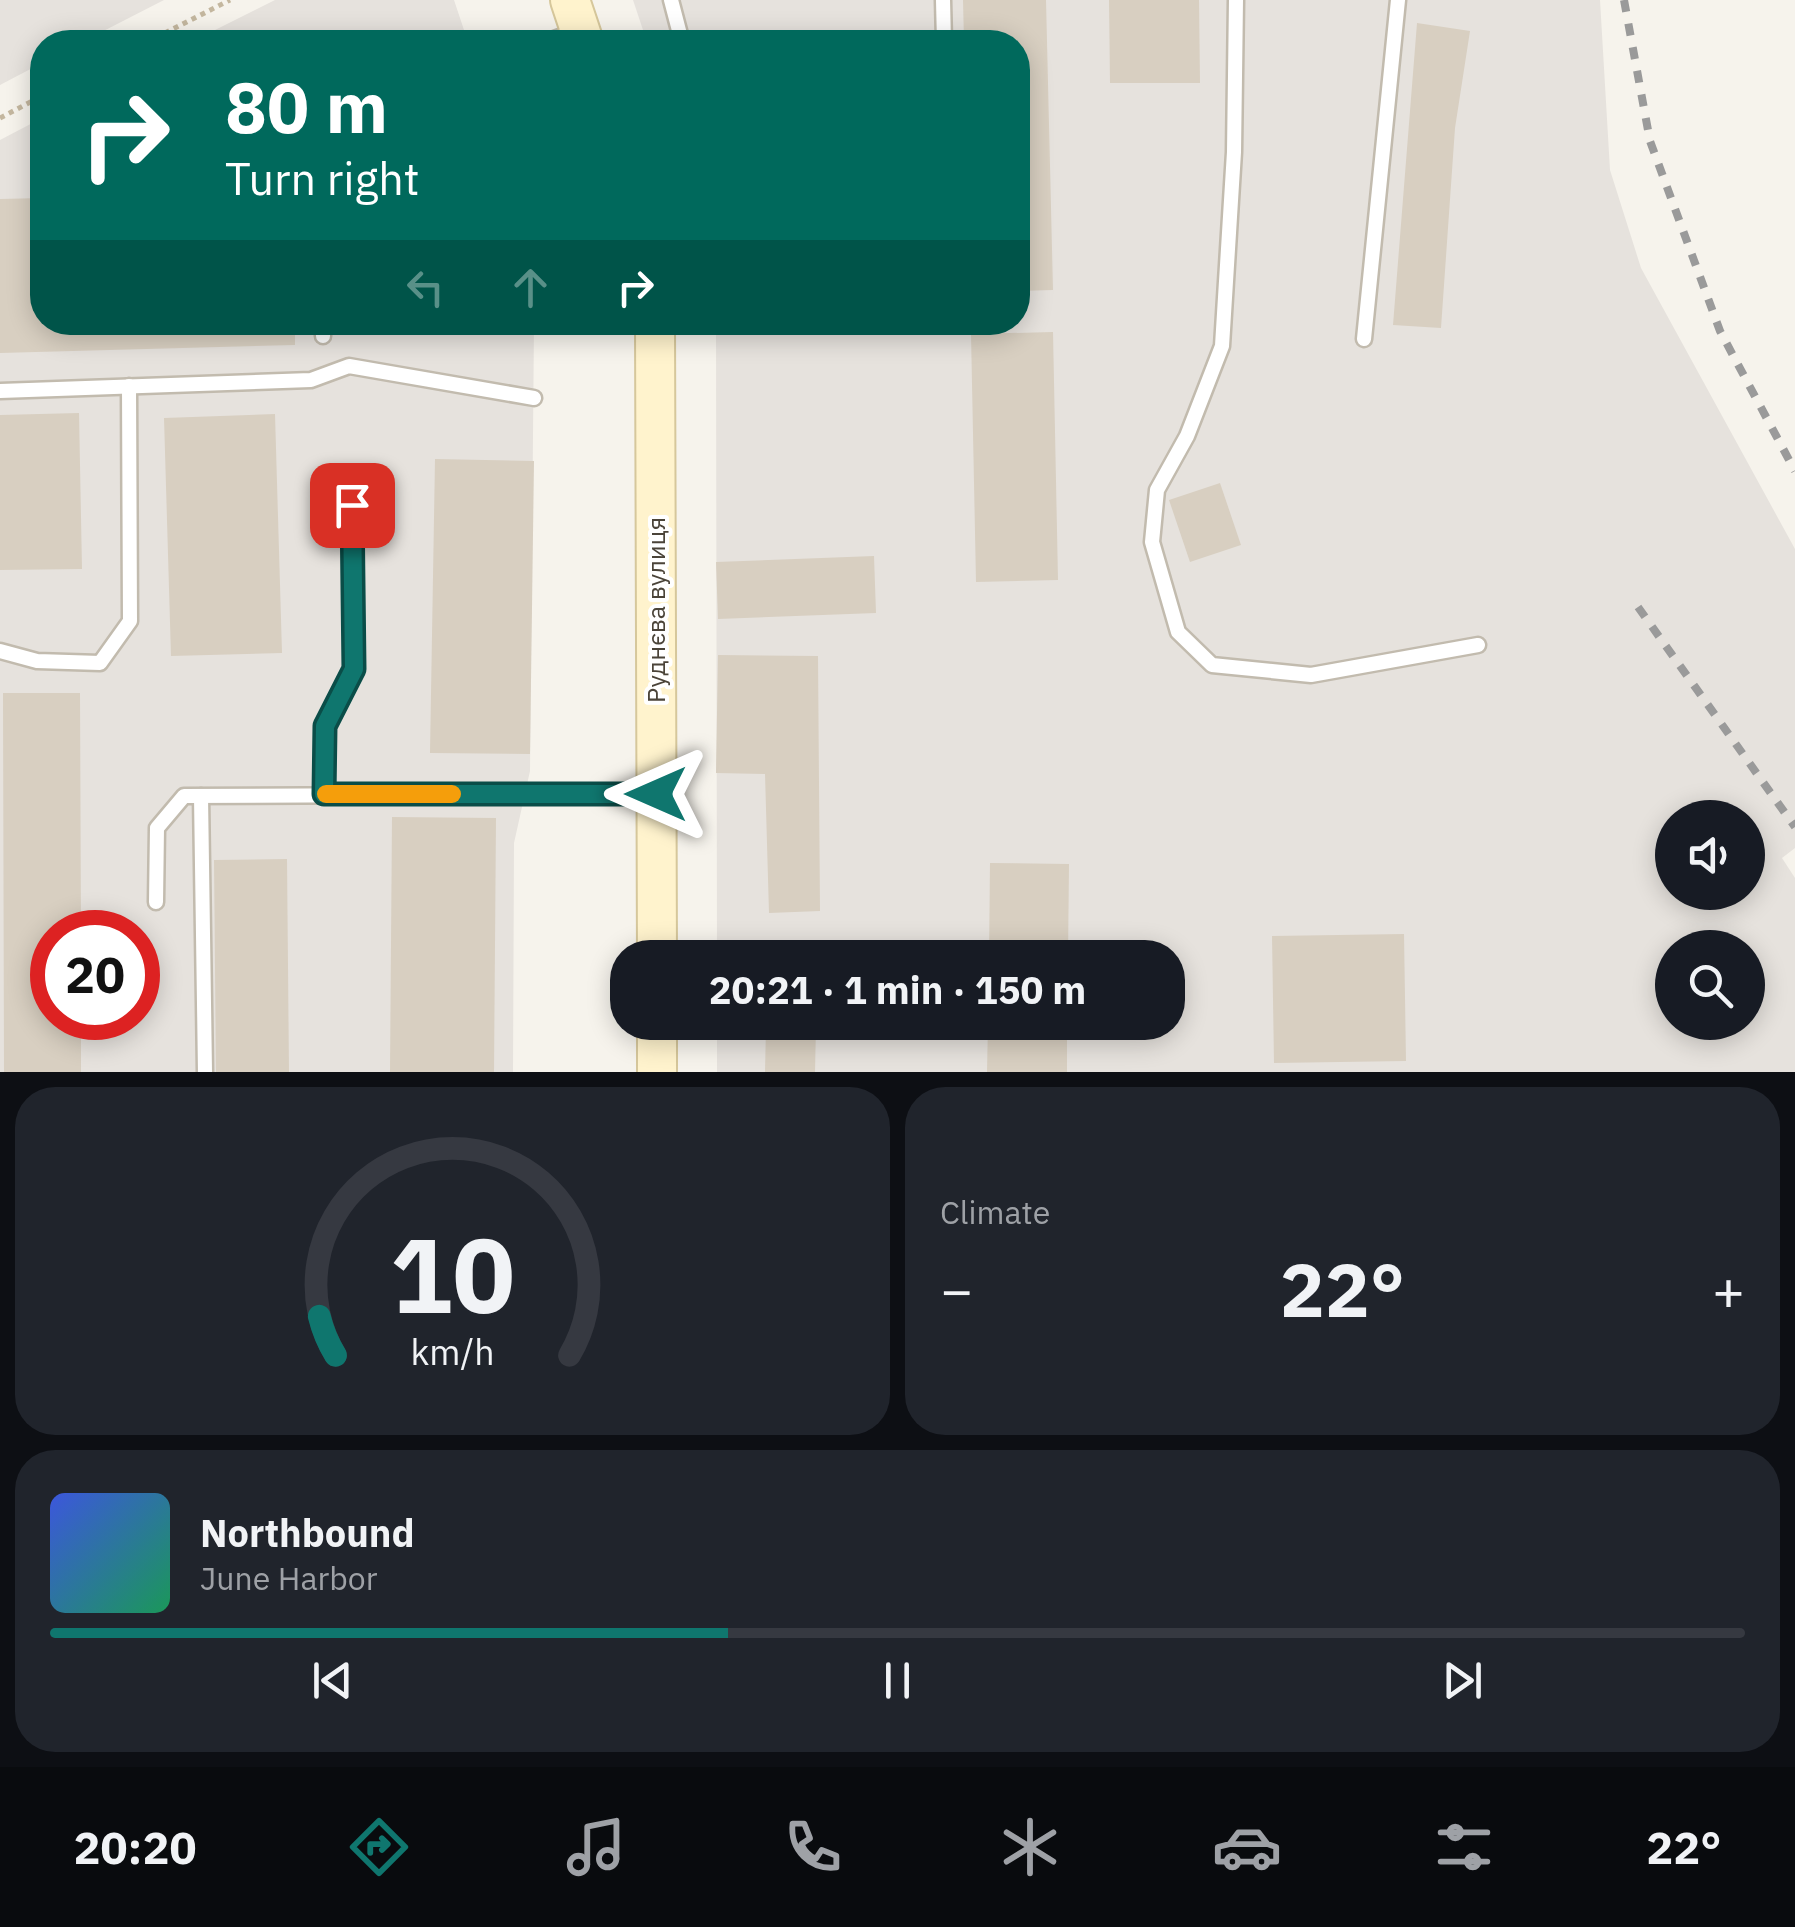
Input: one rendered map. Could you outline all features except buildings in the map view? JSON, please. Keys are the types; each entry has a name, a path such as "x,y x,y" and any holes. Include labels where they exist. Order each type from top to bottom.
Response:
{"street":[{"name":"Руднєва вулиця","path":"655,335 656,940"},
{"path":"657,1040 657,1072"}],"lane":[{"path":"671,0 679,30"},
{"path":"943,0 944,30"},
{"path":"1236,0 1234,152 1222,346 1186,436 1157,490 1152,542 1178,632 1212,666 1312,675 1478,645"},
{"path":"1364,339 1398,0"},
{"path":"0,391 311,380 349,366 534,398"},
{"path":"0,651 37,661 100,662 130,621 129,386"},
{"path":"324,794 325,726 354,669 352,505"},
{"path":"156,902 157,828 184,796 656,794"},
{"path":"201,796 205,1072"}],"path":[{"path":"171,30 230,0"},
{"path":"0,118 30,102"}],"shaded area":[{"path":"0,0 164,0 105,30 30,30 30,69 0,85"},
{"path":"275,0 454,0 464,30 215,30"},
{"path":"633,0 1600,0 1610,170 1641,268 1795,549 1795,848 1782,858 1795,878 1795,1072 717,1072 717,1040 1185,1040 1185,940 717,940 716,335 1030,335 1030,30 643,30"},
{"path":"30,124 30,335 534,335 530,771 514,843 513,1072 0,1072 0,140"}],"railway":[{"path":"1624,0 1650,141 1720,331 1795,471"},
{"path":"1638,607 1795,827"}],"slow traffic":[{"path":"326,794 452,794"}],"route":[{"path":"352,505 354,669 325,726 324,794 656,794"}]}
